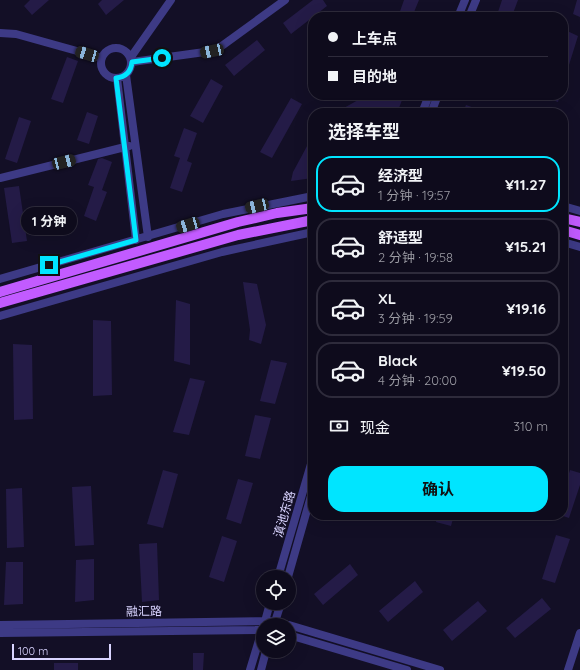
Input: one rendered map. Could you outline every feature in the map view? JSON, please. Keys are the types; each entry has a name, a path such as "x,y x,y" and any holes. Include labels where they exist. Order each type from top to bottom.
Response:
{"main road":[{"path":"0,292 238,222 277,213 308,209"},
{"path":"568,219 580,222"},
{"path":"0,303 238,235 308,221"},
{"path":"568,231 580,235"}],"street":[{"path":"131,59 124,49 119,47 108,49 101,62 107,76 116,78 126,75 129,72 131,59 171,0"},
{"path":"131,59 212,51 219,48 285,0"},
{"path":"460,12 465,0"},
{"path":"471,12 476,0"},
{"path":"0,33 16,34 102,58"},
{"path":"126,75 148,236"},
{"path":"116,78 136,240"},
{"path":"0,178 135,145"},
{"path":"0,279 223,214 308,197"},
{"path":"568,207 580,211"},
{"path":"0,316 222,252 308,233"},
{"path":"568,243 580,247"},
{"name":"滇池东路","path":"280,570 308,474"},
{"name":"滇池东路","path":"290,570 308,507"},
{"name":"融汇路","path":"0,625 256,627"},
{"name":"融汇路","path":"0,633 256,627"},
{"name":"融汇路","path":"296,627 440,670"},
{"path":"568,670 580,632"},
{"path":"296,637 407,670"},
{"path":"250,670 256,650"},
{"path":"261,670 264,658"}],"building":[{"path":"30,0 49,0 32,15 24,6"},
{"path":"102,0 124,0 106,15 98,4"},
{"path":"313,0 323,0 327,6 319,12 308,12 308,21 291,34 283,23"},
{"path":"404,0 419,0 414,12 400,12"},
{"path":"502,0 518,0 514,12 498,12"},
{"path":"577,0 580,0 580,17 573,14"},
{"path":"568,31 578,36 568,68"},
{"path":"257,40 265,50 234,76 225,65"},
{"path":"67,57 78,61 63,103 51,99"},
{"path":"211,79 223,86 203,123 190,116"},
{"path":"291,98 302,104 272,158 260,152"},
{"path":"358,100 402,100 399,108 344,108"},
{"path":"466,105 475,108 465,108"},
{"path":"87,112 98,116 89,144 77,140"},
{"path":"19,117 31,121 17,163 5,159"},
{"path":"184,128 197,133 187,161 192,163 182,192 170,188 180,158 174,156"},
{"path":"308,144 308,179 291,181 293,172"},
{"path":"102,158 112,162 102,190 107,192 96,221 84,216 94,187 88,185 98,159"},
{"path":"19,186 27,241 12,243 4,188"},
{"path":"243,282 257,284 266,325 261,344 249,340 250,330"},
{"path":"176,300 190,304 190,365 174,361"},
{"path":"93,320 111,321 112,395 93,396"},
{"path":"13,344 32,345 33,419 14,420"},
{"path":"271,360 287,363 275,404 260,401"},
{"path":"190,378 205,381 189,435 173,432"},
{"path":"255,415 271,418 260,459 245,456"},
{"path":"163,470 178,474 163,528 147,524"},
{"path":"570,470 580,473 580,485 569,518 568,518 568,476"},
{"path":"238,479 253,483 241,524 226,519"},
{"path":"91,486 94,545 75,546 72,487"},
{"path":"22,488 24,547 7,548 6,489"},
{"path":"436,520 453,520 451,526 436,522"},
{"path":"556,535 570,539 555,583 542,579"},
{"path":"222,536 237,541 224,582 209,577"},
{"path":"157,543 159,600 142,602 139,544"},
{"path":"94,559 94,600 75,602 76,560"},
{"path":"6,562 23,562 23,604 4,605"},
{"path":"350,564 358,575 323,605 314,594"},
{"path":"415,581 423,592 388,622 379,611"},
{"path":"542,598 551,609 515,638 506,628"},
{"path":"478,601 487,611 452,641 443,630"},
{"path":"193,653 204,653 203,670 193,670"},
{"path":"54,663 78,663 78,670 54,670"}],"route":[{"path":"49,265 136,240 116,78 122,78 129,72 132,62 162,58"}]}
